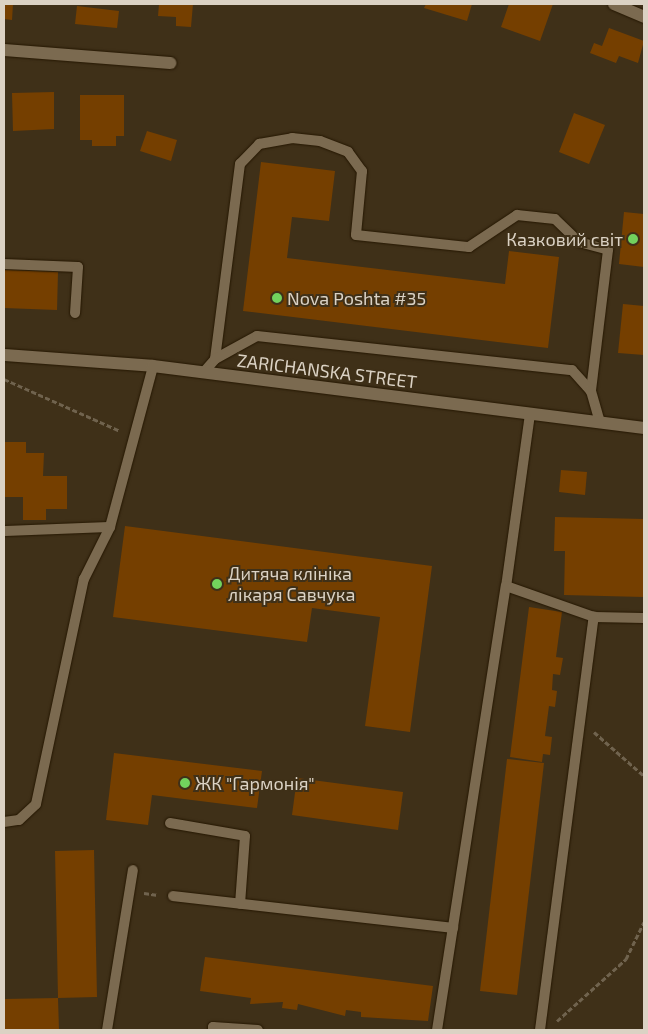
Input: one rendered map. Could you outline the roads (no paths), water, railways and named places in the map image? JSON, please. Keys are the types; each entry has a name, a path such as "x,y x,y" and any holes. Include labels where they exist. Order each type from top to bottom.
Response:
{"street":[{"path":"614,4 644,17"},
{"path":"4,50 170,63"},
{"name":"ZARICHANSKA STREET","path":"4,355 152,366 644,428"}],"lane":[{"path":"215,359 240,164 259,144 292,138 348,152 362,171 356,235 469,247 517,215 555,219 579,242 608,250 592,391 600,423"},
{"path":"4,264 78,266 74,313"},
{"path":"203,373 215,359 257,336 572,370 592,391"},
{"path":"4,822 19,820 36,804 84,579 110,527 137,438 152,366"},
{"path":"437,1030 506,586 530,414"},
{"path":"4,531 110,527"},
{"path":"506,586 594,617 644,618"},
{"path":"540,1030 594,617"},
{"path":"170,823 245,836 240,904"},
{"path":"107,1030 133,870"},
{"path":"173,896 453,928"},
{"path":"213,1030 213,1026 258,1030"}],"place":[{"name":"Казковий світ","path":"633,239"},
{"name":"Nova Poshta #35","path":"277,298"},
{"name":"Дитяча клініка лікаря Савчука","path":"217,584"},
{"name":"ЖК \"Гармонія\"","path":"185,783"}]}
